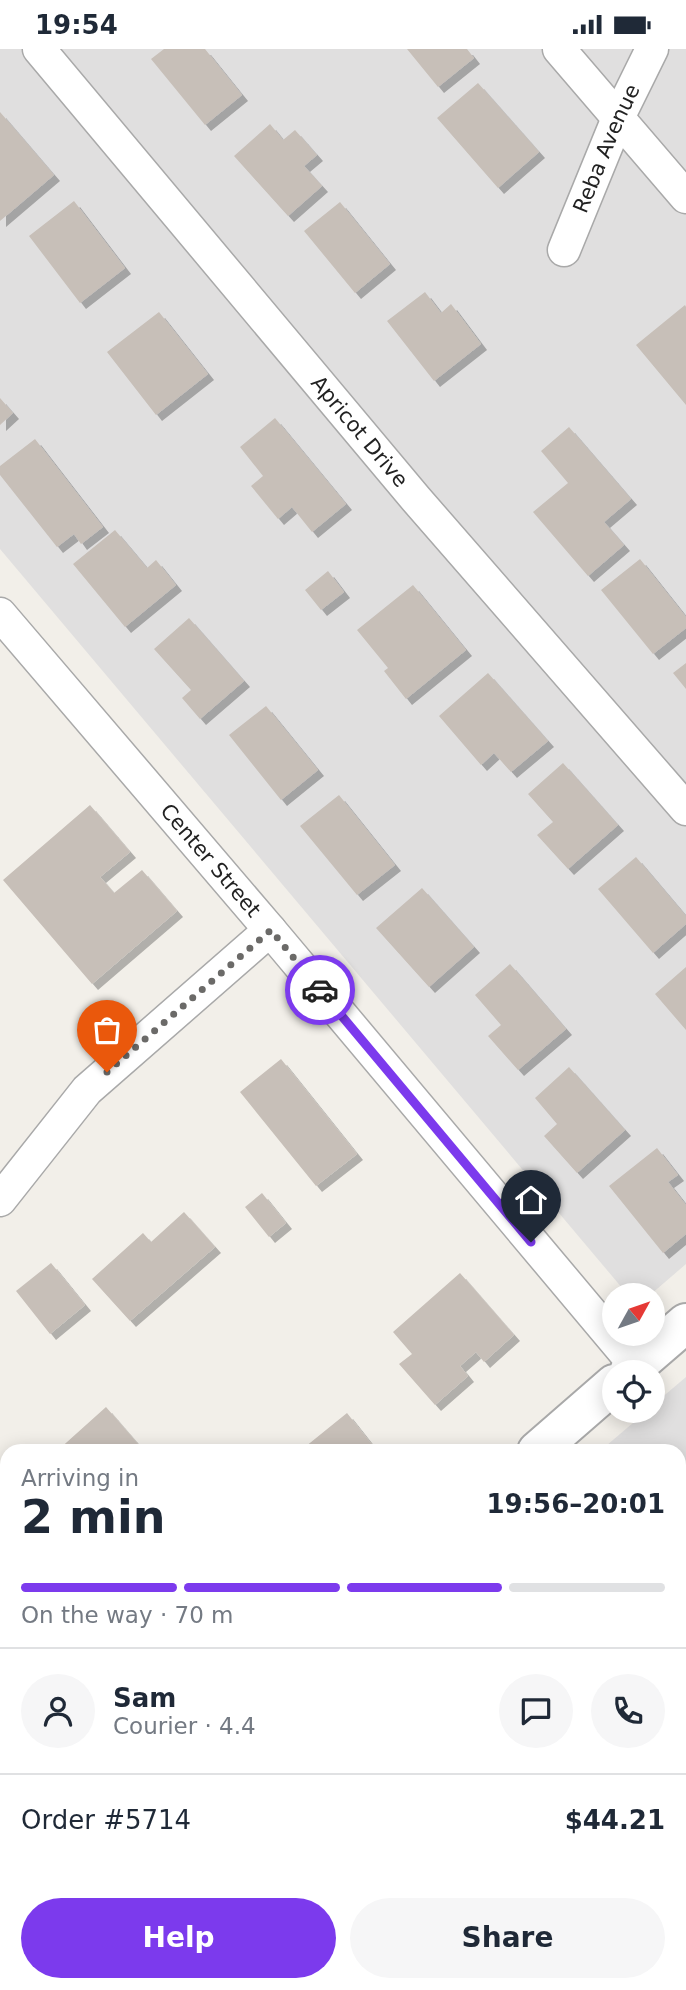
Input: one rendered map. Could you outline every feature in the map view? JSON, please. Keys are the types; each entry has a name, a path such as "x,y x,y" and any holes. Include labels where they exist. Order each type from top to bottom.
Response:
{"street":[{"name":"Apricot Drive","path":"39,49 416,499 686,809"},
{"path":"559,49 686,197"},
{"name":"Reba Avenue","path":"564,250 618,118 652,49"},
{"name":"Center Street","path":"4,625 271,930 615,1360"},
{"path":"0,1200 87,1090 271,930"},
{"path":"642,1360 686,1323"},
{"path":"545,1444 602,1395"}],"shaded area":[{"path":"0,49 686,49 686,1264 664,1283 618,1283 0,549"},
{"path":"686,1377 686,1444 608,1444 633,1423 665,1423 665,1395"}],"building":[{"path":"164,49 205,49 242,95 205,125 151,59"},
{"path":"407,49 467,49 474,58 438,87"},
{"path":"478,83 539,152 498,188 437,118"},
{"path":"0,112 54,175 0,221"},
{"path":"270,124 283,140 295,130 317,155 304,166 322,186 288,216 234,156"},
{"path":"74,201 125,268 80,303 29,236"},
{"path":"340,202 390,264 355,293 304,231"},
{"path":"425,292 441,313 451,304 481,344 434,381 387,321"},
{"path":"685,305 686,307 686,405 636,345"},
{"path":"159,312 208,374 156,415 107,352"},
{"path":"0,398 13,413 0,425"},
{"path":"275,418 346,504 312,532 292,507 278,519 251,486 263,476 240,447"},
{"path":"569,427 631,499 604,522 624,545 588,576 533,512 568,483 541,451"},
{"path":"35,439 103,527 81,544 74,534 57,547 0,475 0,466"},
{"path":"115,530 147,568 156,560 176,585 125,627 73,564"},
{"path":"640,559 686,617 686,628 653,654 601,590"},
{"path":"328,571 344,592 321,610 305,590"},
{"path":"413,585 466,650 406,699 384,671 388,668 357,630"},
{"path":"189,618 244,681 200,719 182,698 191,690 154,649"},
{"path":"686,663 686,689 673,673"},
{"path":"488,673 548,741 511,772 494,753 481,765 439,716"},
{"path":"266,706 318,770 281,800 229,735"},
{"path":"563,763 618,825 568,869 537,835 553,822 528,794"},
{"path":"339,795 395,865 357,895 300,826"},
{"path":"90,805 130,852 100,877 114,893 142,870 177,911 92,984 3,880"},
{"path":"636,857 686,916 686,924 653,953 598,889"},
{"path":"422,888 474,947 429,987 376,928"},
{"path":"510,964 566,1029 518,1070 488,1036 501,1025 475,995"},
{"path":"686,967 686,1030 655,994"},
{"path":"281,1059 357,1154 316,1186 240,1092"},
{"path":"569,1067 625,1130 577,1173 544,1136 557,1124 535,1098"},
{"path":"657,1148 678,1175 668,1182 686,1205 686,1234 663,1253 609,1186"},
{"path":"262,1193 286,1223 269,1237 245,1207"},
{"path":"184,1212 215,1247 130,1321 92,1279 143,1233 151,1242"},
{"path":"51,1263 85,1305 50,1334 16,1291"},
{"path":"460,1273 514,1335 484,1362 476,1352 460,1366 468,1376 435,1405 399,1364 412,1354 393,1332"},
{"path":"106,1407 138,1444 65,1444"},
{"path":"347,1413 371,1444 309,1444"}],"way so far":[{"path":"107,1072 271,930 320,990"}],"route":[{"path":"320,990 531,1242"}]}
